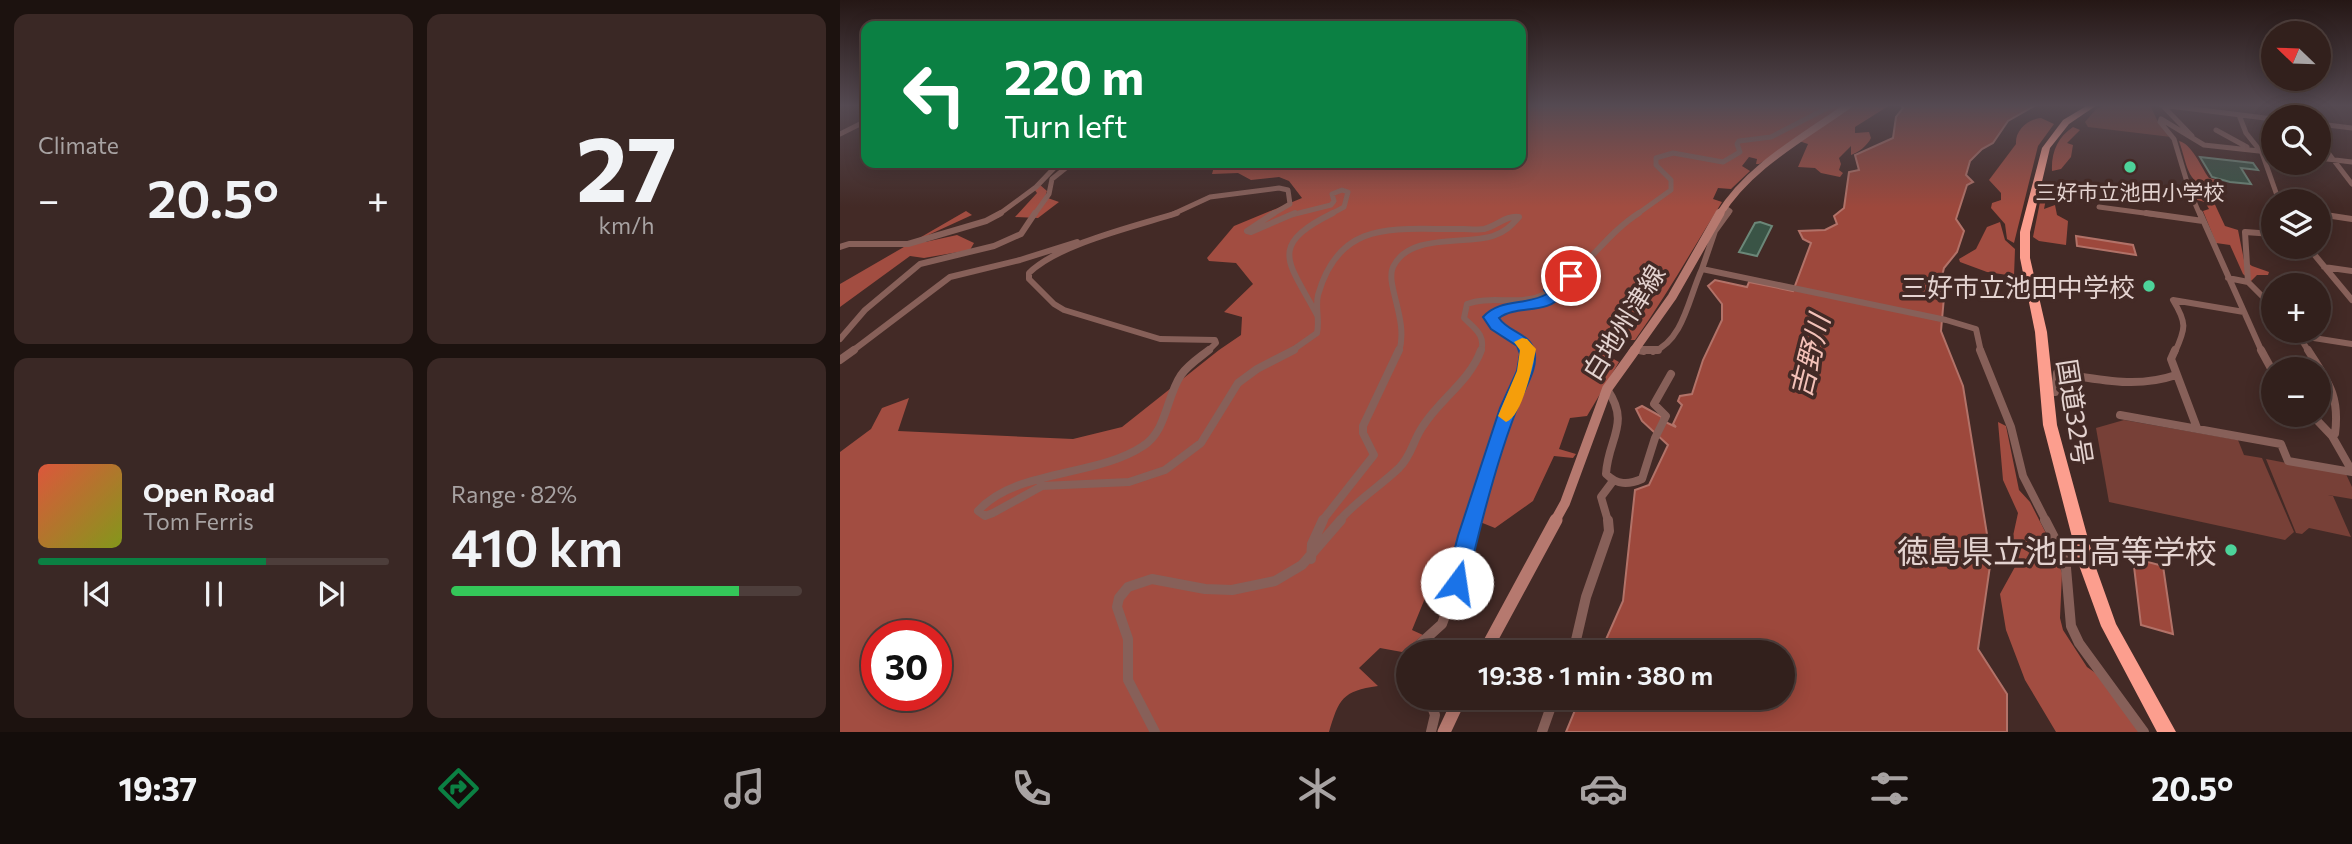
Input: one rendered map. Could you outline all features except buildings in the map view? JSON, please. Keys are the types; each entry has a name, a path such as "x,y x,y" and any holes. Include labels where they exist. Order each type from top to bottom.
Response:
{"highway":[{"name":"国道32号","path":"2050,139 2025,232 2025,258 2041,332 2050,425 2092,580 2109,626 2167,732"}],"main road":[{"name":"白地州津線","path":"1491,640 1565,503 1607,389 1672,297 1688,265 1733,193 1756,172 1802,139"},
{"path":"1444,732 1454,710"}],"street":[{"path":"1155,732 1152,720 1128,680 1128,636 1117,608 1119,598 1137,583 1154,579 1214,590 1239,589 1274,581 1311,559 1350,508 1407,460 1424,424 1469,372 1484,342 1482,336 1464,318 1467,304 1529,299 1551,290 1590,261 1630,219 1666,196 1672,184 1669,176 1656,165 1656,158 1659,156 1678,154 1723,162 1740,152 1737,144 1739,141 1754,139"},
{"path":"2174,139 2190,192 2266,357"},
{"path":"2194,139 2216,146 2260,151"},
{"path":"2197,139 2216,146"},
{"path":"2235,139 2246,147 2260,151"},
{"path":"2251,139 2260,151 2275,189"},
{"path":"2331,154 2352,184"},
{"path":"2331,159 2352,162"},
{"path":"840,247 849,244 917,242 986,221 997,216 1028,192 1054,168"},
{"path":"840,339 865,310 920,264 994,246 1021,234 1049,194 1052,179 1066,168"},
{"path":"1311,559 1309,548 1330,510 1365,470 1374,455 1363,433 1363,426 1391,370 1403,334 1392,274 1394,265 1422,248 1492,237 1520,218 1512,216 1485,229 1393,230 1360,237 1331,258 1318,295 1319,326 1315,336 1273,357 1237,383 1208,435 1188,455 1170,467 1131,484 1052,484 1040,487 993,513 980,514 978,511 981,504 1019,487 1047,477 1106,464 1145,446 1156,432 1183,372 1216,343 1210,338 1155,338 1064,310 1030,281 1029,273 1042,263 1084,243 1181,212 1210,197 1279,188 1288,190 1290,204 1250,227 1247,231 1251,232 1301,211 1331,205 1334,191 1346,190 1348,192 1344,207 1300,230 1288,248 1288,259 1317,314"},
{"path":"1634,350 1657,351 1666,346 1690,302 1694,283 1702,269 1715,231 1730,211 1724,207"},
{"path":"2099,207 2203,221"},
{"path":"2331,216 2352,219"},
{"path":"2248,282 2245,232 2261,233"},
{"path":"840,360 950,276 1020,260 1079,242 1084,243"},
{"path":"2318,259 2352,300"},
{"path":"2324,267 2352,271"},
{"path":"1702,269 1946,320 1977,331 1983,362 1998,389 2023,476 2061,551 2066,568 2071,626 2079,643 2144,732"},
{"path":"2228,278 2248,282 2261,295"},
{"path":"1425,640 1442,624 1457,583 1468,536 1509,408 1525,371 1528,349 1496,326 1490,317 1501,309 1542,303 1554,296 1551,290"},
{"path":"2197,428 2171,359 2185,330 2174,300 2244,312"},
{"path":"2331,340 2352,344"},
{"path":"2304,343 2326,379 2338,409 2335,434 2332,436"},
{"path":"2047,391 2055,392 2057,373 2133,384 2153,383 2176,375"},
{"path":"1607,389 1614,397 1621,422 1605,470 1613,481 1627,484 1642,479 1666,416 1654,404 1671,374"},
{"path":"2120,415 2281,444 2288,461 2352,471"},
{"path":"2323,427 2332,436 2352,471"},
{"path":"1576,640 1586,597 1609,530 1601,497 1613,481"},
{"path":"1431,732 1435,722 1435,710"},
{"path":"1542,732 1550,710"}],"shaded area":[{"path":"1526,139 1870,139 1857,152 1851,155 1851,146 1839,158 1839,170 1843,173 1840,177 1821,173 1815,168 1798,167 1808,144 1796,140 1759,164 1756,164 1757,159 1749,157 1742,166 1750,171 1731,189 1718,188 1713,199 1722,202 1658,306 1635,340 1623,340 1610,357 1619,362 1587,416 1570,418 1559,449 1576,454 1573,458 1554,456 1533,501 1495,528 1480,522 1451,575 1430,586 1412,630 1423,635 1417,640 1396,640 1396,651 1380,648 1359,668 1378,686 1357,691 1344,698 1339,704 1329,732 840,732 840,452 871,429 882,408 909,398 898,431 1073,439 1122,427 1241,335 1242,317 1224,312 1253,284 1236,263 1209,261 1207,258 1234,226 1302,198 1289,181 1279,177 1251,180 1238,173 1212,174 1214,168 1526,168"},
{"path":"2016,139 2043,139 2038,146 2014,243 2007,239 2005,224 1991,208 1992,203 2001,200 2001,193 1989,180 2016,144"},
{"path":"2060,139 2071,139 2067,143 2073,145 2071,157 2061,169 2052,171 2053,158"},
{"path":"2179,141 2192,151 2209,178 2220,182 2213,183 2218,189 2194,180"},
{"path":"2044,182 2062,185 2060,196 2047,194 2044,209 2055,205 2057,215 2068,221 2066,245 2039,241 2033,237"},
{"path":"1039,184 1047,191 1045,197 1059,202 1038,218 1015,217 1037,193 1034,189"},
{"path":"2194,194 2211,196 2225,226 2238,230 2244,260 2269,273 2261,273 2251,281 2243,274 2230,245 2216,243 2203,211 2209,209 2205,202 2197,200"},
{"path":"966,211 972,215 924,237 925,242 957,235 974,243 970,250 924,258 910,256 840,307 840,284"},
{"path":"2000,222 2005,240 2015,249 2014,276 1987,272 1960,262 1959,259 1976,249 1987,227"},
{"path":"2124,420 2238,440 2244,455 2262,458 2294,532 2285,540 2109,502 2096,428"},
{"path":"1998,422 2006,426 2019,490 2030,502 2053,547 2062,573 2060,618 2063,630 2087,667 2097,674 2139,732 2056,732 2025,680 2006,630 2000,594 2016,565 2013,536 2018,513 2003,480"},
{"path":"2266,459 2346,474 2352,487 2352,499 2328,495 2333,496 2351,537 2309,528 2302,534 2296,533"}],"water":[{"name":"吉野川","path":"1890,139 1996,139 1970,161 1966,175 1973,182 1967,185 1956,219 1964,231 1957,252 1944,268 1939,288 1944,297 1941,331 1963,386 1991,559 1978,649 2007,694 2007,732 1566,732 1575,710 1795,710 1795,640 1606,640 1623,601 1635,490 1649,485 1668,445 1642,421 1636,409 1642,406 1676,427 1673,424 1682,405 1678,401 1680,396 1692,394 1703,360 1722,320 1722,304 1708,286 1715,280 1747,287 1749,282 1793,291 1811,243 1803,239 1799,231 1825,230 1837,224 1834,216 1844,208 1849,172 1859,170 1855,155"},
{"path":"2076,236 2133,245 2136,255 2077,246"},
{"path":"2133,558 2163,566 2173,634 2141,625"}],"slow traffic":[{"path":"1506,416 1525,371 1528,349 1522,342"}],"place":[{"name":"三好市立池田小学校","path":"2130,167"},
{"name":"三好市立池田中学校","path":"2149,286"},
{"name":"徳島県立池田高等学校","path":"2231,550"}],"route":[{"path":"1457,583 1468,536 1509,408 1525,371 1528,354 1524,344 1496,326 1490,317 1501,309 1542,303 1554,296 1551,290 1571,276"}]}
